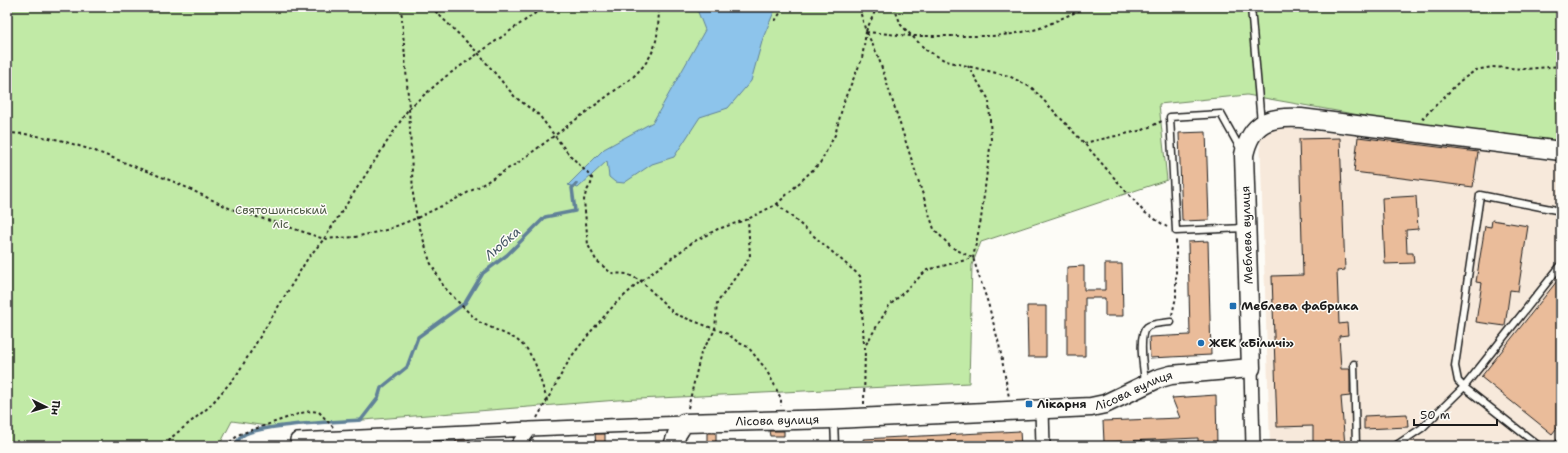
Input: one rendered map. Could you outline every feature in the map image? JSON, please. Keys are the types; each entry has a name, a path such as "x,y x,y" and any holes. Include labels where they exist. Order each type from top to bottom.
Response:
{"street":[{"path":"1261,125 1273,120 1295,117 1561,151"},
{"name":"Меблева вулиця","path":"1253,446 1244,155 1248,140 1253,131 1261,125"},
{"name":"Лісова вулиця","path":"297,440 530,429 834,419 1091,407 1105,404 1157,379 1170,375 1251,368"},
{"path":"1042,409 1043,446"},
{"path":"673,446 677,434 684,423"},
{"path":"517,446 530,429"}],"lane":[{"path":"1252,7 1261,125"},
{"path":"1244,155 1221,114 1170,117 1176,230 1247,228"},
{"path":"1539,446 1464,387 1458,381 1455,366 1480,195 1561,211"},
{"path":"1395,446 1422,428 1464,387 1561,264"},
{"path":"1145,386 1141,345 1143,331 1147,326 1171,322"},
{"path":"1354,364 1356,446"},
{"path":"834,419 835,446"},
{"path":"1557,446 1561,441"}],"path":[{"path":"401,7 409,108 413,194 417,218 430,262 444,287 458,303 479,322 516,339 527,349 535,363 547,400"},
{"path":"431,7 478,53 515,97 538,115 592,178 592,184 586,192 584,200 588,245 596,260 611,273 627,274 641,281 675,314 728,334 739,343 748,347 765,368 774,384 781,399 780,409 783,420"},
{"path":"114,446 166,446 172,437 209,407 236,376 308,258 324,239 409,108 445,77 478,53 543,8 554,7"},
{"path":"7,133 25,134 60,140 95,151 177,183 231,209 324,239 371,234 417,218 480,186 519,162 633,77 645,65 653,52 657,40 659,7"},
{"path":"775,21 784,7"},
{"path":"858,7 866,32 878,56 934,229 951,247 973,258"},
{"path":"530,429 571,357 616,303 641,281 693,242 718,229 748,219 777,204 820,163 835,135 845,98 862,59 866,32 877,7"},
{"path":"894,7 901,25 926,50 946,61 1009,76 1032,88 1084,143 1144,212 1162,225 1176,230 1176,297 1171,322"},
{"path":"866,32 911,36 992,36 1012,34 1038,29 1087,7"},
{"path":"968,66 989,100 991,140 981,218 973,258 988,303 999,344 1011,410"},
{"path":"1410,131 1460,81 1476,70 1492,67 1524,69 1561,66"},
{"path":"1084,143 1143,130 1170,117"},
{"path":"777,204 860,276 865,346 864,417"},
{"path":"684,423 701,353 715,330 717,303 750,257 748,219"},
{"path":"865,346 889,306 927,270 973,258"},
{"path":"225,446 240,434 301,413 315,411 319,412 333,427"}],"shaded area":[{"path":"1280,127 1415,142 1561,162 1561,446 1270,446 1260,135"}],"green space":[{"name":"Святошинський ліс","path":"7,7 1561,7 1561,151 1247,95 1159,104 1167,180 981,242 972,265 969,383 618,400 274,427 232,421 219,446 7,446"}],"water":[{"path":"696,7 776,7 763,38 751,81 728,108 700,117 674,157 652,164 624,183 615,182 609,177 607,161 578,188 568,185 604,149 653,122 705,30"}],"building":[{"path":"1206,132 1209,220 1182,221 1179,133"},
{"path":"1358,137 1478,152 1473,187 1354,172"},
{"path":"1340,138 1345,270 1337,271 1339,324 1347,323 1348,335 1339,336 1341,369 1350,369 1350,396 1341,397 1345,446 1313,446 1313,426 1277,427 1272,276 1303,275 1299,139"},
{"path":"1416,196 1418,229 1406,230 1407,253 1413,253 1414,263 1385,264 1382,198"},
{"path":"1492,220 1528,226 1518,291 1510,290 1505,326 1476,322 1482,283 1476,282 1485,226 1491,227"},
{"path":"1208,241 1211,355 1150,358 1149,337 1190,335 1188,242"},
{"path":"1105,264 1122,264 1123,316 1105,316 1105,298 1085,298 1085,356 1067,356 1067,267 1084,266 1084,290 1105,290"},
{"path":"1561,276 1561,423 1552,434 1481,377"},
{"path":"1027,306 1046,306 1046,357 1028,357"},
{"path":"1216,395 1217,446 1198,446 1198,438 1104,442 1103,421 1180,418 1172,398"},
{"path":"1407,414 1408,427 1364,429 1364,416"},
{"path":"769,431 784,431 784,436 770,436"},
{"path":"1020,431 1021,446 864,446 863,439"},
{"path":"707,433 716,433 716,446 707,446"},
{"path":"595,434 605,434 605,446 596,446"},
{"path":"457,440 469,440 477,446 453,446"}],"waterway":[{"name":"Любка","path":"235,446 242,436 264,429 299,424 361,420 378,398 381,388 407,367 418,337 465,303 483,273 507,255 545,217 575,211 572,188 576,184"}],"place":[{"name":"Меблева фабрика","path":"1233,306"},
{"name":"ЖЕК «Біличі»","path":"1201,343"},
{"name":"Лікарня","path":"1029,404"}]}
